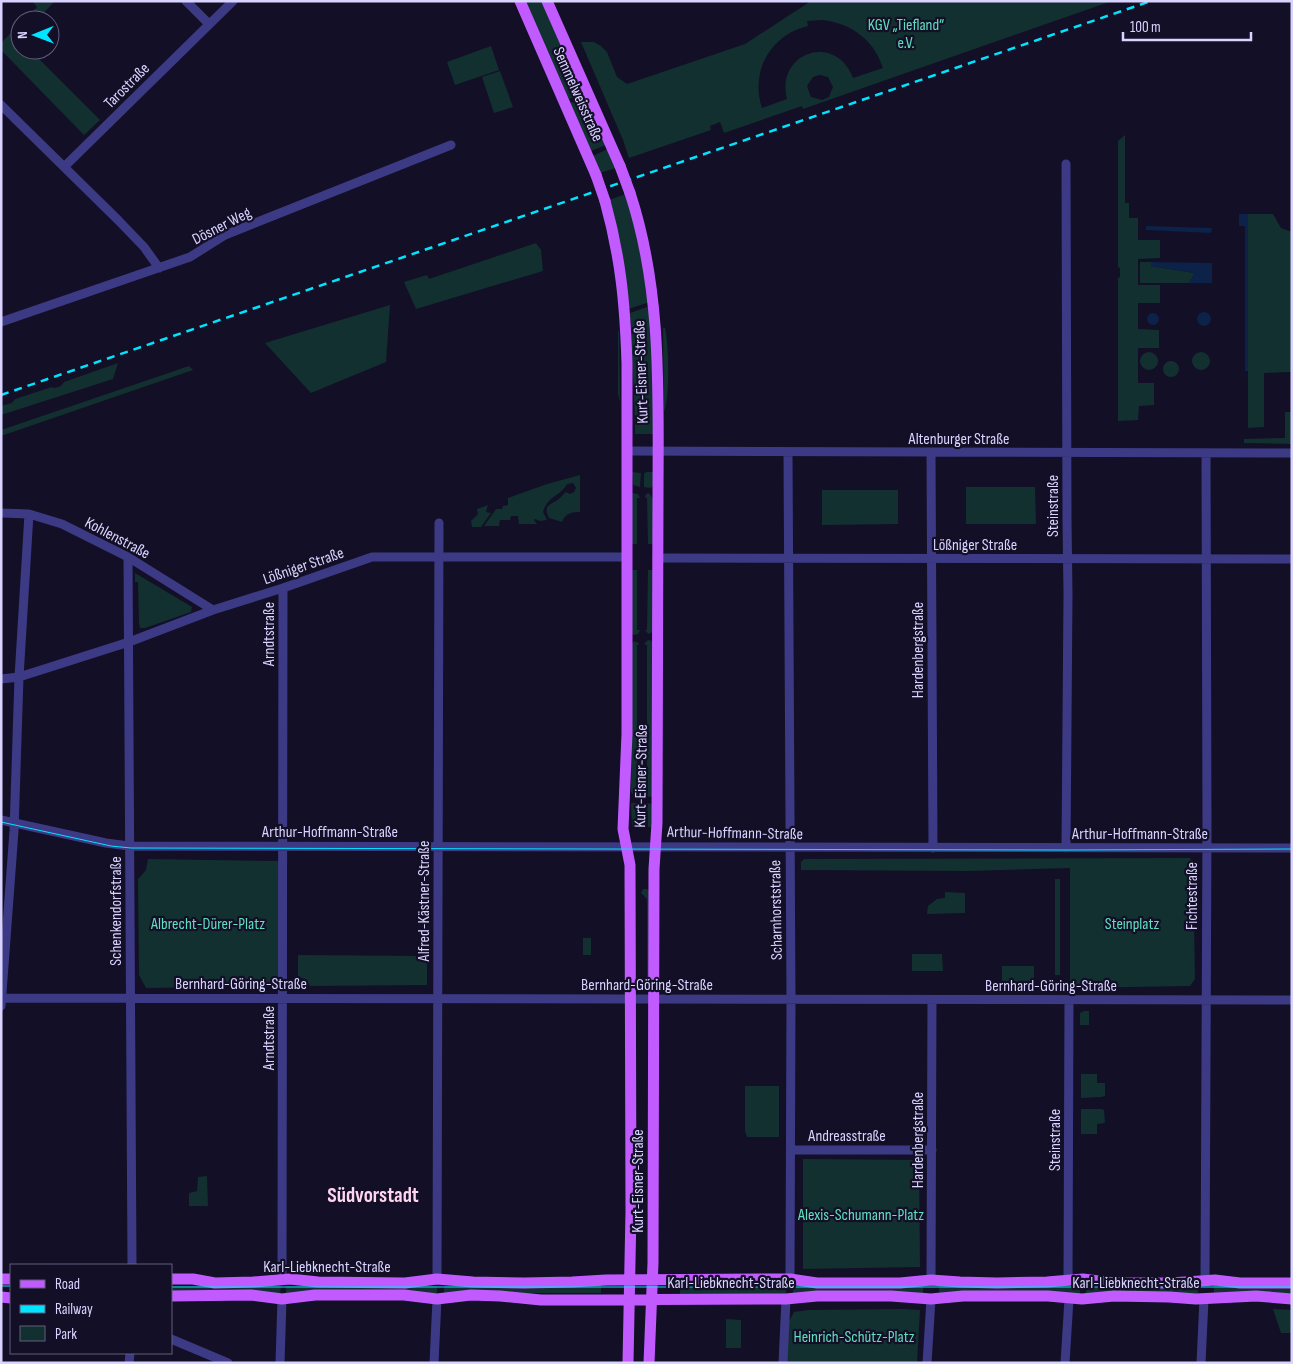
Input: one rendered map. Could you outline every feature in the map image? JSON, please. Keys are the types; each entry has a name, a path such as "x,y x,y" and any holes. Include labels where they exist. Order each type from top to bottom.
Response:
{"main road":[{"name":"Semmelweisstraße","path":"520,1 596,175 604,202"},
{"name":"Semmelweisstraße","path":"547,1 620,166 630,193"},
{"name":"Kurt-Eisner-Straße","path":"630,193 647,258 654,302 658,452 657,823 654,870 653,999 653,1279 650,1363"},
{"name":"Kurt-Eisner-Straße","path":"604,202 617,250 624,296 626,355 627,734 623,829 630,865 631,1300 628,1363"},
{"name":"Karl-Liebknecht-Straße","path":"172,1279 215,1282 252,1282 282,1279 318,1282 405,1283 437,1279 524,1283 630,1279 790,1279 817,1283 900,1283 931,1280 972,1283 1082,1279 1114,1283 1170,1283 1205,1280 1240,1283 1292,1283"},
{"name":"Karl-Liebknecht-Straße","path":"172,1296 251,1295 282,1299 314,1295 404,1295 437,1299 500,1296 541,1300 786,1299 817,1296 891,1296 931,1300 963,1296 1038,1296 1069,1299 1092,1299 1114,1296 1204,1299 1241,1296 1292,1299"}],"street":[{"path":"186,1 209,24"},
{"name":"Tarostraße","path":"64,167 233,1"},
{"path":"1,104 125,227 159,268"},
{"name":"Dösner Weg","path":"1,322 190,257 225,236 451,146"},
{"name":"Steinstraße","path":"1066,164 1068,559 1066,848"},
{"name":"Altenburger Straße","path":"627,451 1292,453"},
{"name":"Scharnhorststraße","path":"788,452 791,999 790,1279"},
{"name":"Hardenbergstraße","path":"931,453 933,848"},
{"name":"Fichtestraße","path":"1205,1280 1206,453"},
{"name":"Kohlenstraße","path":"1,512 29,514 62,524 128,557 213,610"},
{"path":"2,1000 14,823 19,676 29,514"},
{"name":"Alfred-Kästner-Straße","path":"437,1279 439,523"},
{"name":"Schenkendorfstraße","path":"128,557 132,1264"},
{"name":"Lößniger Straße","path":"1,679 19,676 129,642 213,610 372,557 627,557"},
{"name":"Lößniger Straße","path":"658,558 1292,559"},
{"name":"Arndtstraße","path":"282,1279 283,588"},
{"name":"Arthur-Hoffmann-Straße","path":"1,820 110,844 129,846 1292,848"},
{"name":"Bernhard-Göring-Straße","path":"2,1000 283,998 1292,1000"},
{"name":"Hardenbergstraße","path":"931,1280 932,1000"},
{"name":"Steinstraße","path":"1068,1281 1069,1000"},
{"name":"Andreasstraße","path":"791,1150 932,1150"},
{"path":"280,1363 282,1299"},
{"path":"434,1363 437,1299"},
{"path":"783,1363 786,1299"},
{"path":"1066,1363 1069,1299"},
{"path":"1201,1363 1204,1299"},
{"path":"927,1363 931,1300"},
{"path":"172,1340 228,1363"}],"green space":[{"path":"32,1 55,1 46,10 34,10 37,7"},
{"path":"525,1 542,1 583,93 569,99"},
{"name":"KGV „Tiefland“ e.V.","path":"811,1 1112,1 803,109 802,106 724,133 720,122 710,126 711,130 629,158 581,42 594,42 601,46 607,52 617,77 627,84 745,44","holes":["822,20 843,25 860,35 874,49 883,68 853,78 845,64 834,55 821,52 809,54 798,60 790,69 786,83 787,99 762,108 759,95 759,81 766,57 783,38 808,26 807,21","820,75 828,77 833,87 829,97 822,100 811,97 807,86 813,77"]},
{"path":"10,34 10,59 1,50 1,43"},
{"path":"491,46 499,70 455,85 447,62"},
{"path":"11,60 40,60 100,120 84,135"},
{"path":"500,71 513,107 494,113 482,77"},
{"path":"585,97 606,145 591,151 570,103"},
{"path":"1125,135 1125,203 1129,203 1129,218 1138,218 1138,240 1160,240 1160,258 1138,259 1138,285 1160,285 1160,303 1138,303 1138,329 1159,330 1159,348 1138,348 1138,383 1154,383 1154,405 1139,406 1138,420 1118,421 1118,278 1120,277 1120,268 1118,267 1118,141"},
{"path":"608,149 616,168 600,173 593,156"},
{"path":"626,194 633,217 650,302 631,308 629,308 609,200"},
{"path":"1248,214 1273,214 1281,228 1292,232 1292,383 1291,372 1264,373 1264,427 1248,428"},
{"path":"536,243 541,250 543,271 416,309 404,282 427,275 429,279"},
{"path":"1140,262 1151,262 1151,266 1195,273 1189,283 1140,283"},
{"path":"390,305 386,362 311,393 265,343"},
{"path":"650,306 653,348 653,434 635,434 630,313"},
{"path":"663,328 665,328 668,358 667,394 664,412"},
{"path":"619,331 620,402 618,394"},
{"path":"1149,352 1156,354 1158,361 1156,368 1149,370 1142,368 1140,361 1142,354"},
{"path":"1197,352 1205,352 1210,357 1208,368 1197,370 1192,365 1192,357"},
{"path":"1171,361 1179,369 1171,377 1163,369"},
{"path":"118,363 113,379 1,415 1,406 12,403 15,399 61,386 64,382"},
{"path":"189,366 193,370 1,436 1,430"},
{"path":"1285,412 1292,412 1292,444 1244,443 1244,439 1285,438"},
{"path":"632,472 641,473 640,487 633,485"},
{"path":"646,472 653,472 653,486 651,488 644,487 644,474"},
{"path":"580,475 580,512 569,514 562,522 549,518 547,507 566,492 570,494 574,492 576,488 573,483 567,484 545,506 543,512 547,520 540,521 535,519 537,524 519,524 518,516 511,516 510,520 500,520 499,526 484,526 496,509 502,509 503,506 508,505 508,498"},
{"path":"966,487 1035,487 1036,524 966,524"},
{"path":"822,490 898,490 898,524 822,525"},
{"path":"632,493 638,494 640,498 637,498 637,544 631,544"},
{"path":"649,493 653,499 653,544 648,544 647,498 645,497"},
{"path":"488,505 486,512 491,513 481,527 472,527 471,521 478,514 477,509"},
{"path":"631,570 637,570 637,630 640,630 638,634 634,635 631,633"},
{"path":"648,570 653,570 653,632 648,634 645,630 647,630"},
{"path":"135,573 192,607 191,612 140,628 138,582 135,582"},
{"path":"648,640 653,641 653,796 649,797 645,794 647,791 647,645 644,644"},
{"path":"635,641 640,644 637,645 637,792 640,792 640,794 636,797 631,792 632,643"},
{"path":"631,803 637,803 637,827 632,827"},
{"path":"647,803 652,804 652,827 648,827"},
{"name":"Steinplatz","path":"1190,858 1193,863 1195,979 1190,986 1070,988 1070,868 968,871 801,870 801,862 804,859"},
{"name":"Albrecht-Dürer-Platz","path":"148,859 278,861 278,986 146,988 139,975 138,879 146,870"},
{"path":"1055,879 1060,879 1060,975 1055,975"},
{"path":"643,889 647,889 650,892 650,977 647,977 647,899 641,893"},
{"path":"945,892 965,893 965,913 927,914 928,906 937,899 945,898"},
{"path":"583,938 591,938 591,955 583,955"},
{"path":"912,954 942,954 943,971 912,971"},
{"path":"298,955 427,956 427,985 310,986 305,979 298,977"},
{"path":"1002,966 1034,966 1034,984 1002,984"},
{"path":"1089,1011 1089,1025 1080,1025 1080,1013"},
{"path":"1081,1074 1097,1074 1097,1083 1105,1083 1105,1096 1081,1098"},
{"path":"745,1086 779,1086 779,1137 747,1137 745,1131"},
{"path":"1081,1109 1104,1110 1105,1123 1097,1124 1097,1134 1081,1134"},
{"name":"Alexis-Schumann-Platz","path":"803,1159 919,1160 920,1267 803,1269"},
{"path":"207,1176 208,1206 189,1206 189,1193 197,1191 198,1177"},
{"path":"923,1282 923,1297 793,1294 793,1287 800,1286 800,1284"},
{"path":"939,1282 1080,1286 1080,1294 939,1297"},
{"path":"1198,1282 1198,1297 1086,1294 1086,1286"},
{"path":"1214,1282 1292,1286 1292,1293 1214,1297"},
{"path":"601,1285 601,1293 444,1293 444,1286"},
{"path":"172,1286 281,1286 280,1294 172,1293"},
{"path":"286,1286 437,1286 437,1293 286,1294"},
{"path":"680,1287 786,1287 786,1294 680,1294"},
{"path":"1273,1309 1292,1310 1292,1333 1281,1333"},
{"name":"Heinrich-Schütz-Platz","path":"808,1310 920,1310 917,1363 787,1363 789,1321 794,1312"},
{"path":"726,1319 741,1320 741,1348 726,1348"}],"water":[{"path":"1239,214 1248,214 1248,371 1245,371 1245,226 1239,226"},
{"path":"1146,226 1212,228 1211,233 1146,230"},
{"path":"1151,262 1212,263 1212,283 1189,283 1195,273 1151,266"},
{"path":"1204,312 1209,314 1211,319 1209,324 1204,326 1199,324 1197,319 1199,314"},
{"path":"1151,313 1155,313 1159,319 1155,325 1151,325 1147,321 1147,317"}],"tram line":[{"path":"1,822 111,846 131,848 1292,849"},
{"path":"1,1286 10,1286"},
{"path":"172,1287 1292,1287"}],"railway":[{"path":"1,395 1151,1"}],"district":[{"name":"Südvorstadt","path":"373,1195"}]}
